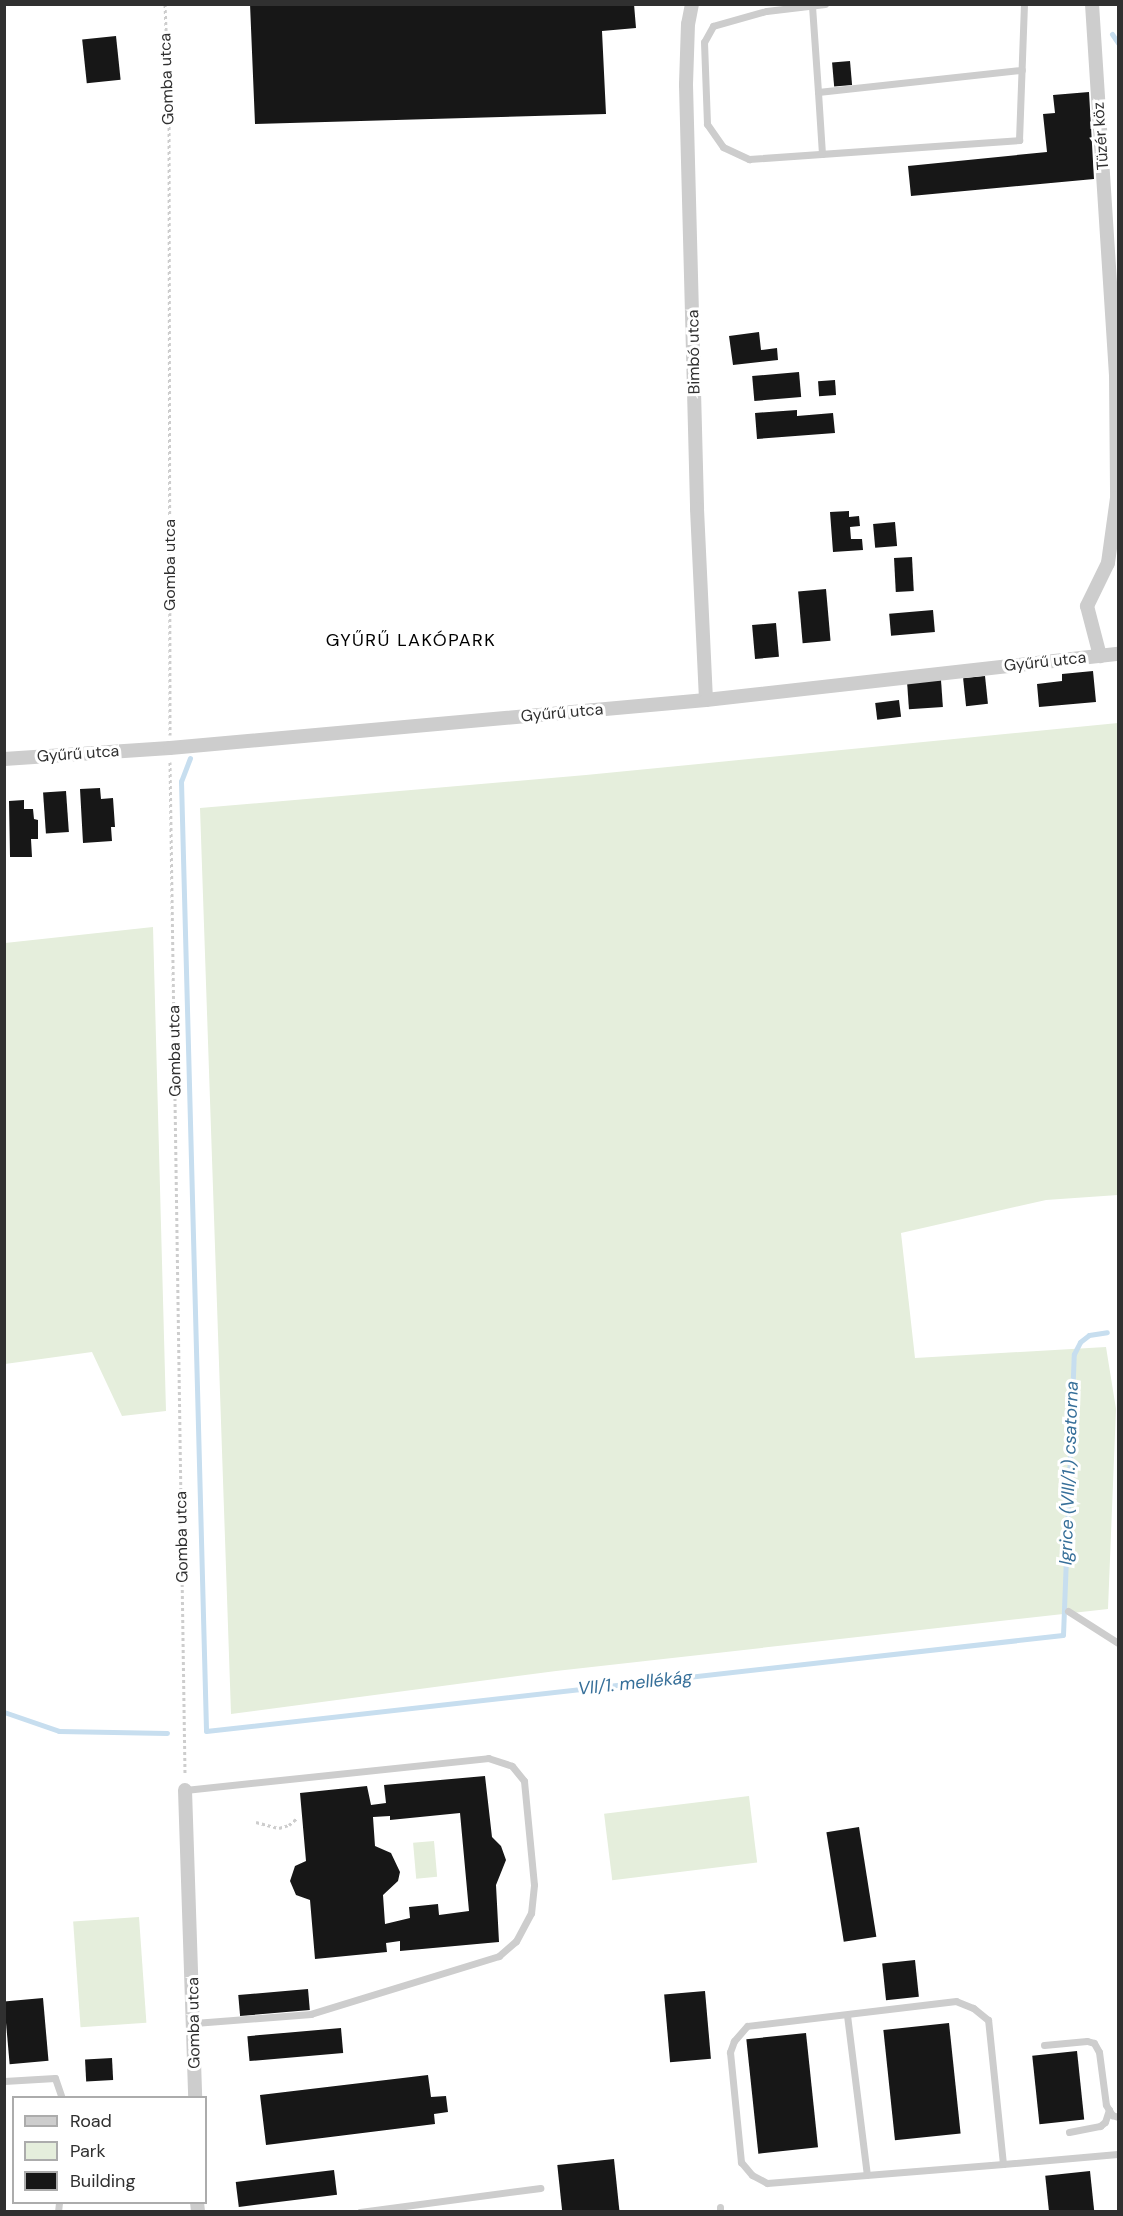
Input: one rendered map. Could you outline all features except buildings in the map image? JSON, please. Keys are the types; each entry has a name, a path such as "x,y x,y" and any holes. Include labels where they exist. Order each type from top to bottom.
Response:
{"street":[{"name":"Bimbó utca","path":"692,4 688,24 686,85 697,509 706,700"},
{"name":"Tüzér köz","path":"1092,4 1116,374 1118,498 1108,563 1087,606 1100,656"},
{"name":"Gyűrű utca","path":"4,759 170,748 706,700 1119,654"},
{"name":"Gomba utca","path":"185,1790 195,2096"}],"lane":[{"path":"825,4 766,11 713,26 704,42 707,124 723,147 749,159 1019,140 1024,4"},
{"path":"812,6 822,154"},
{"path":"818,92 1022,70"},
{"path":"1068,1611 1119,1643"},
{"path":"185,1790 488,1758 512,1766 524,1781 534,1885 531,1913 516,1941 499,1956 311,2014 194,2023"},
{"path":"1003,2164 988,2020 973,2008 956,2001 747,2026 734,2041 730,2052 741,2162 752,2175 767,2183 1003,2164 1119,2154"},
{"path":"847,2015 867,2175"},
{"path":"1044,2045 1087,2041 1094,2043 1099,2052 1104,2095 1109,2110 1112,2115 1119,2117"},
{"path":"4,2081 55,2078 62,2096"},
{"path":"1069,2132 1100,2126 1105,2122 1109,2110"},
{"path":"360,2211 540,2188"}],"path":[{"name":"Gomba utca","path":"165,4 169,103 170,748 185,1790"},
{"path":"256,1822 279,1828 290,1825 297,1818"}],"green space":[{"path":"1118,723 1118,1195 1046,1200 901,1233 915,1358 1106,1347 1116,1409 1108,1609 556,1671 231,1714 200,808 586,775"},
{"path":"153,927 166,1411 122,1416 92,1352 5,1364 5,943"},
{"path":"749,1796 757,1863 612,1880 604,1814"},
{"path":"434,1841 437,1877 416,1879 413,1843"},
{"path":"139,1917 146,2023 81,2027 73,1922"}],"waterway":[{"name":"Igrice (VIII/1.) csatorna","path":"1112,34 1118,43"},
{"name":"VII/1. mellékág","path":"190,758 181,781 206,1731 1063,1635 1074,1354 1080,1342 1089,1335 1107,1332"},
{"name":"VII/1. mellékág","path":"4,1712 59,1731 167,1733"}],"district":[{"name":"GYŰRŰ LAKÓPARK","path":"411,640"}]}
